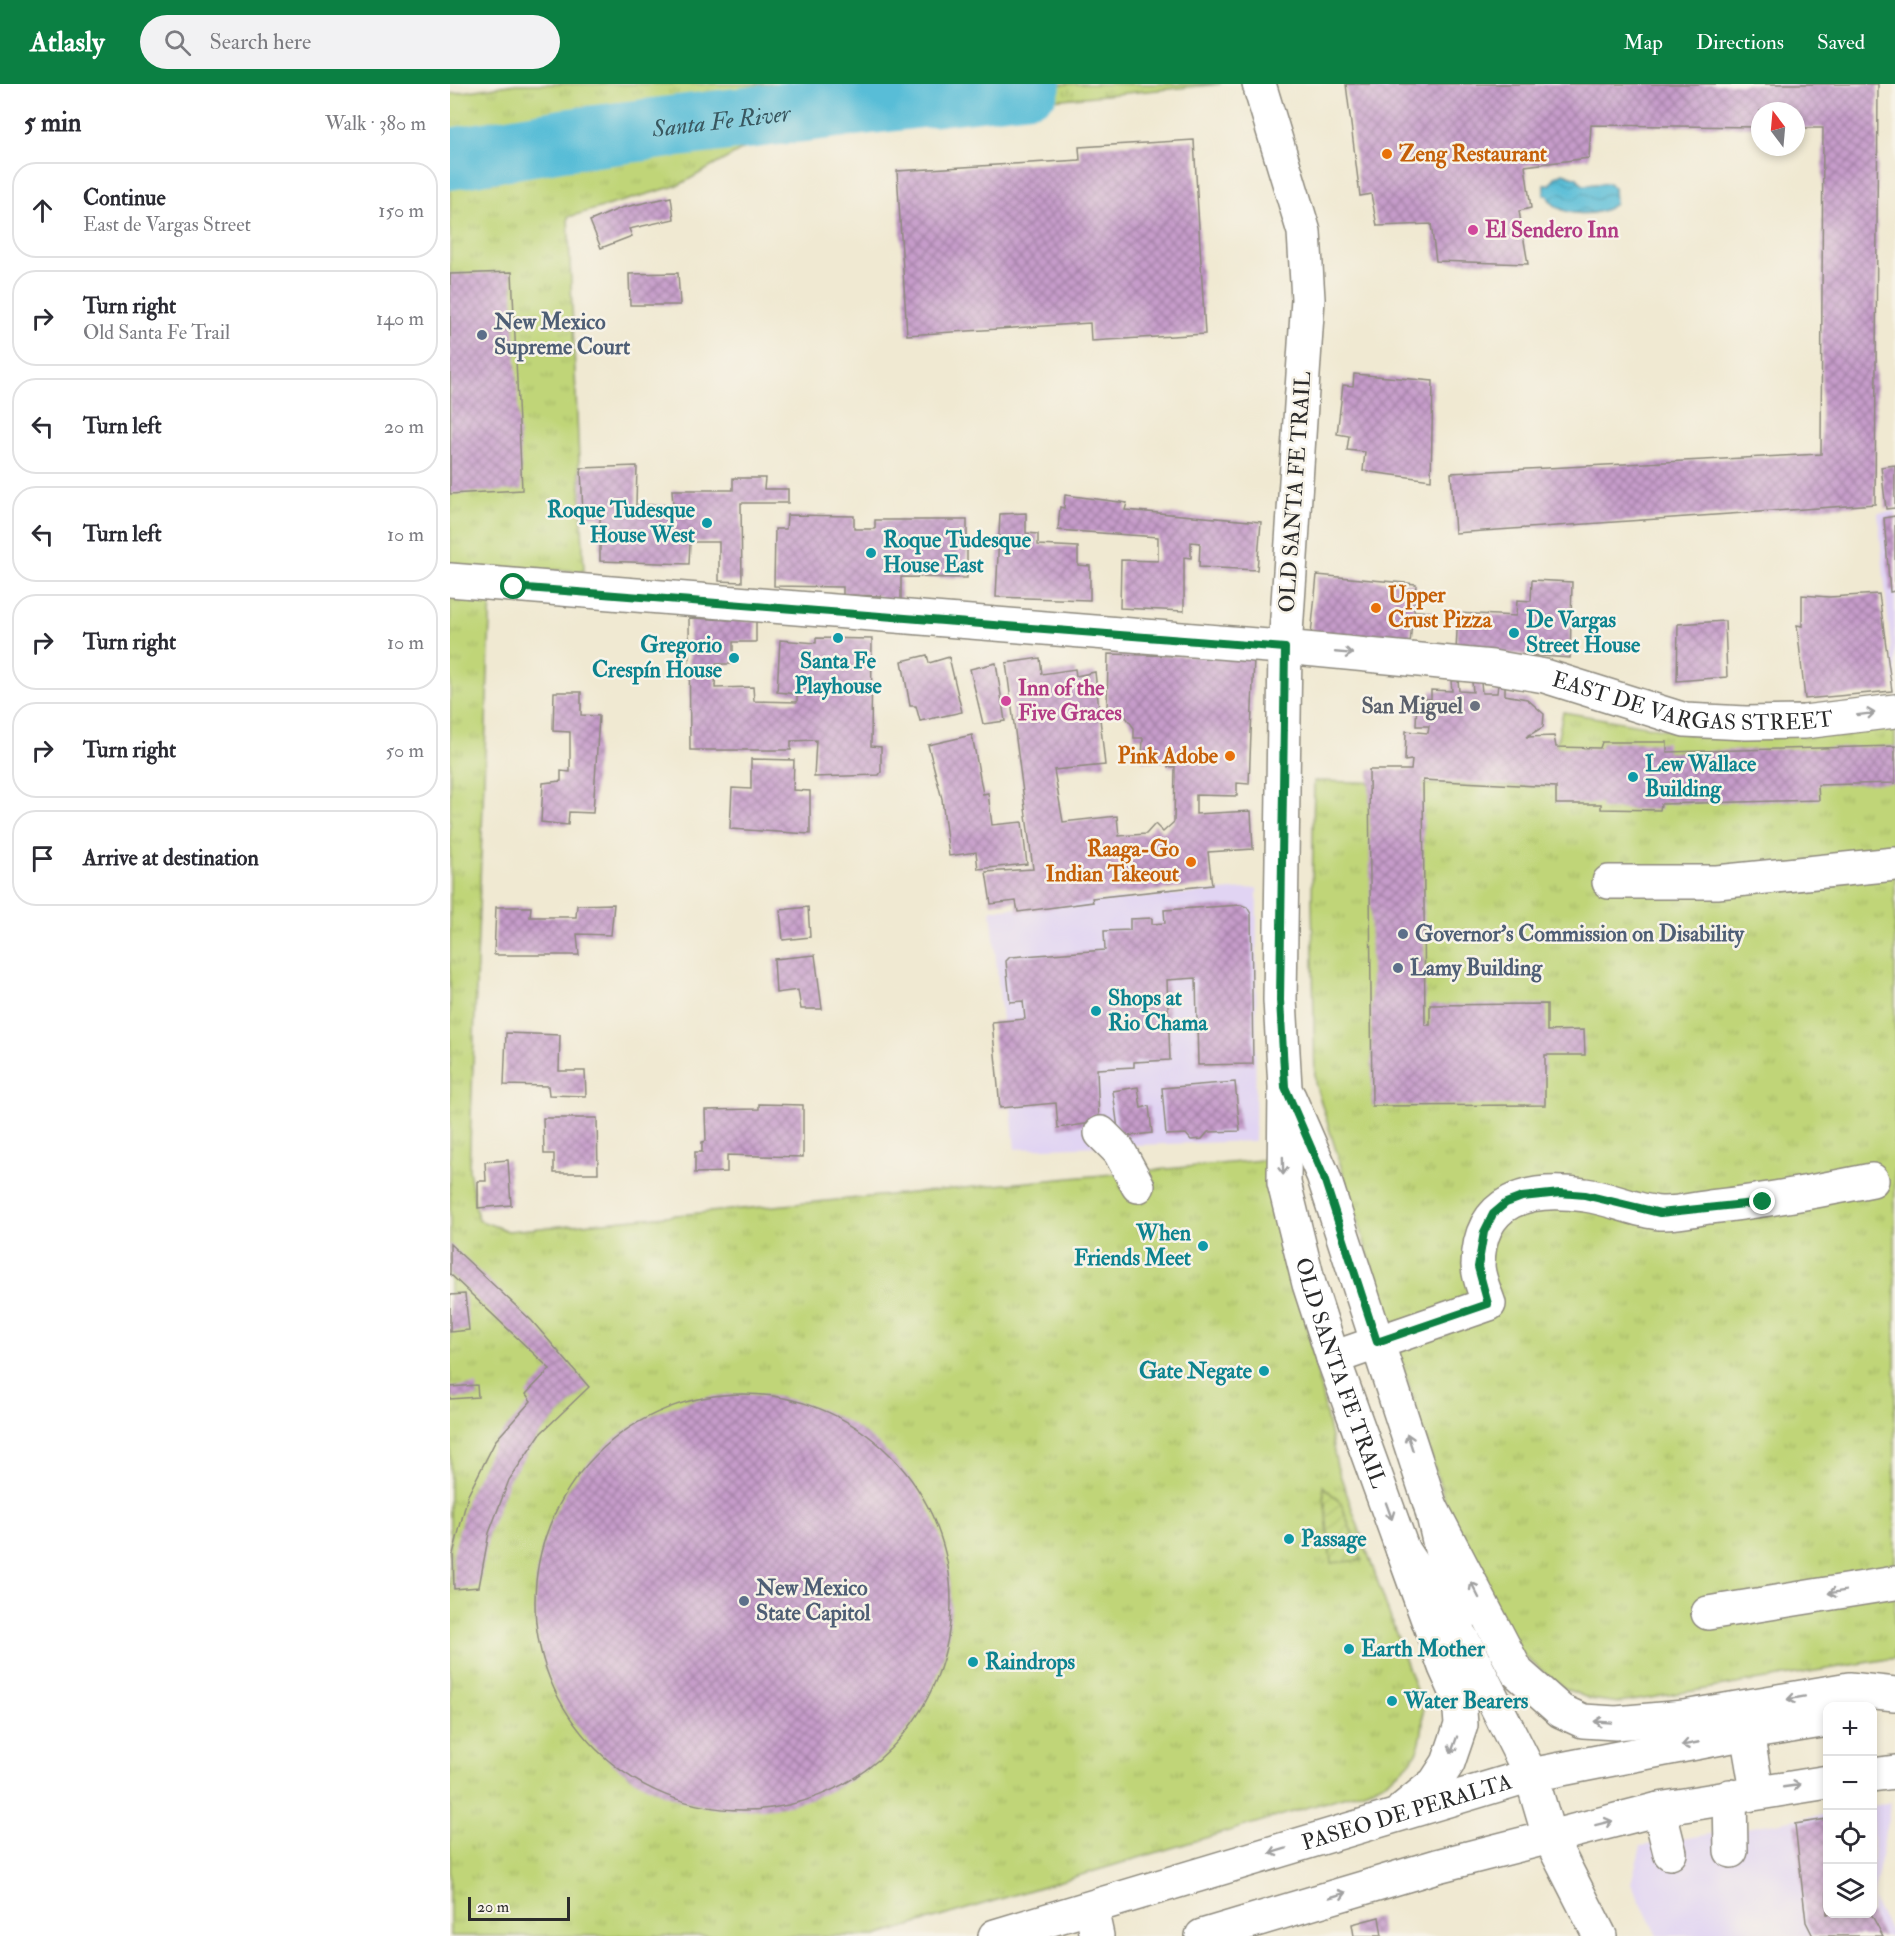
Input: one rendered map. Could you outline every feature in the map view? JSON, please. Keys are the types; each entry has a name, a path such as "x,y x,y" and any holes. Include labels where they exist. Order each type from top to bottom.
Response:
{"street":[{"name":"OLD SANTA FE TRAIL","path":"1260,87 1304,232 1308,299 1285,648 1280,1000 1285,1087 1284,1183 1309,1284 1333,1358 1403,1551 1463,1640 1530,1775 1549,1836 1600,1936"},
{"name":"EAST DE VARGAS STREET","path":"450,580 1492,667 1545,676 1686,720 1746,723 1804,722 1895,711"},
{"path":"1609,882 1717,882 1895,864"},
{"name":"OLD SANTA FE TRAIL","path":"1285,1087 1323,1175 1431,1507 1463,1640"},
{"path":"1101,1132 1119,1151 1138,1186"},
{"path":"1333,1358 1488,1304 1478,1267 1484,1232 1493,1214 1506,1203 1522,1197 1560,1193 1585,1195 1660,1213 1763,1202 1872,1180"},
{"path":"1431,1507 1517,1672 1561,1711 1583,1721 1616,1723 1684,1717 1849,1689 1895,1694"},
{"path":"1394,1816 1435,1783 1448,1763 1461,1725 1459,1698 1445,1667 1403,1551"},
{"path":"1708,1613 1895,1583"},
{"path":"1877,1712 1895,1710"},
{"name":"PASEO DE PERALTA","path":"995,1936 1094,1922 1394,1816 1530,1775 1823,1721"},
{"path":"1731,1851 1744,1794 1747,1733"},
{"path":"1877,1774 1895,1772"},
{"path":"1202,1936 1437,1866 1549,1836 1659,1809 1823,1783"},
{"path":"1659,1809 1670,1853"}],"shaded area":[{"path":"1895,511 1895,692 1878,513"},
{"path":"1257,888 1255,1141 1015,1149 991,910"},
{"path":"1891,1802 1877,1878 1877,1810 1877,1805"},
{"path":"1823,1815 1823,1918 1877,1918 1877,1907 1893,1936 1657,1936 1631,1883 1641,1846"}],"green space":[{"path":"516,84 1221,84 786,125 679,185 568,217 584,571 492,568 469,1170 478,1220 508,1231 1272,1159 1337,1466 1423,1710 1421,1739 1413,1758 1397,1773 1373,1788 876,1936 450,1936 450,94"},
{"path":"1563,712 1698,735 1895,725 1895,1658 1619,1703 1590,1699 1564,1688 1514,1648 1444,1498 1315,1083 1312,899 1314,781 1555,787 1556,747"},
{"path":"1323,1486 1341,1503 1362,1560 1331,1563"}],"water":[{"path":"1563,173 1577,178 1583,185 1609,183 1614,188 1615,204 1608,209 1588,213 1568,212 1559,208 1547,195 1544,195 1544,185 1550,185 1555,177"}],"building":[{"path":"1346,84 1878,84 1875,504 1455,533 1451,473 1821,454 1823,128 1805,128 1805,102 1751,102 1751,127 1591,125 1589,158 1525,166 1531,208 1519,211 1528,264 1436,261 1431,224 1377,226 1371,194 1360,196"},
{"path":"1194,140 1205,334 1091,341 1090,323 907,335 897,171 1080,160 1079,147"},
{"path":"671,197 674,219 629,229 632,236 601,248 590,221 621,208"},
{"name":"New Mexico Supreme Court","path":"512,272 522,490 450,494 450,274"},
{"path":"678,273 680,305 630,305 629,274"},
{"path":"1354,374 1433,381 1431,480 1363,471 1365,452 1347,450 1349,436 1337,434 1343,385 1353,386"},
{"path":"1895,465 1895,508 1886,509 1881,467"},
{"path":"637,466 636,505 673,505 672,490 733,490 733,478 765,478 764,489 788,489 788,503 741,503 742,582 719,581 719,542 690,542 689,564 600,561 600,517 583,516 581,468"},
{"path":"1065,495 1127,503 1125,510 1261,522 1257,570 1199,567 1200,543 1191,542 1191,558 1184,557 1184,611 1120,608 1121,560 1158,561 1158,537 1058,530 1060,507 1064,508"},
{"path":"1026,513 1026,533 1038,534 1038,545 1078,547 1078,565 1090,566 1090,600 996,597 1000,514"},
{"name":"Roque Tudesque House East","path":"787,515 854,516 854,529 875,529 875,520 967,520 967,578 901,577 901,603 881,603 881,596 843,595 843,587 774,586 775,529 786,529"},
{"path":"1895,516 1895,591 1890,592 1884,518"},
{"name":"Upper Crust Pizza","path":"1317,575 1416,584 1414,611 1433,612 1432,625 1412,623 1410,644 1311,635"},
{"name":"De Vargas Street House","path":"1532,580 1572,582 1570,658 1456,650 1458,613 1516,616 1517,600 1531,601"},
{"path":"1879,594 1892,691 1805,699 1797,625 1802,626 1802,595 1829,597"},
{"path":"689,618 756,621 756,642 733,642 733,664 716,664 715,688 753,687 754,701 797,702 797,694 777,692 780,640 816,643 816,638 872,639 871,746 881,747 879,775 814,777 816,740 791,741 791,750 690,750"},
{"path":"1725,621 1727,677 1677,681 1678,624"},
{"path":"1108,654 1254,658 1249,784 1237,783 1237,796 1196,795 1196,814 1251,811 1253,849 1208,852 1212,885 1092,898 1093,902 1018,912 1016,901 991,904 986,872 1033,869 1006,663 1040,658 1042,674 1075,669 1076,676 1095,672 1105,765 1054,770 1063,822 1117,816 1119,836 1146,834 1155,824 1163,832 1174,822 1175,767 1168,767 1168,762 1142,761 1143,738 1134,738 1134,728 1123,713 1107,713"},
{"path":"927,655 929,663 949,657 962,712 920,721 916,706 910,706 902,661"},
{"path":"996,663 1005,721 983,724 970,669"},
{"path":"1458,680 1459,691 1473,692 1472,682 1481,682 1482,693 1497,693 1498,684 1505,686 1505,695 1527,699 1544,714 1543,727 1526,737 1554,736 1556,747 1600,748 1602,742 1667,742 1667,752 1895,746 1895,783 1818,785 1819,800 1661,804 1660,810 1601,809 1601,804 1556,804 1556,787 1423,780 1425,1025 1430,1025 1430,1005 1547,1004 1547,1031 1584,1030 1585,1055 1545,1055 1545,1105 1372,1106 1369,770 1411,770 1412,760 1405,761 1406,731 1428,733 1429,726 1416,726 1417,698 1431,699 1431,690 1452,691 1451,681"},
{"path":"554,692 581,692 581,715 599,716 593,813 569,812 568,825 541,822 543,783 561,781 561,771 570,772 570,732 553,731"},
{"path":"972,735 983,794 988,793 992,825 1022,822 1027,864 978,869 976,852 949,856 942,799 928,745"},
{"path":"751,759 794,760 793,790 810,791 810,834 730,829 732,788 751,789"},
{"path":"614,904 611,935 577,934 579,955 494,955 496,907 531,907 530,917 576,917 577,905"},
{"name":"Shops at Rio Chama","path":"1241,905 1247,907 1251,914 1253,1064 1198,1065 1196,978 1167,980 1170,1060 1134,1062 1134,1067 1097,1069 1099,1122 1058,1128 1056,1103 1000,1108 992,1022 1025,1019 1023,1001 1010,1002 1006,961 1010,957 1105,950 1104,931 1130,930 1130,919 1152,918 1152,924 1165,923 1164,910"},
{"path":"808,907 810,937 783,940 780,910"},
{"path":"815,955 822,1009 801,1009 798,990 776,993 774,959"},
{"path":"506,1033 560,1035 559,1071 585,1071 586,1096 549,1095 548,1086 504,1085"},
{"path":"1235,1082 1240,1131 1208,1132 1202,1139 1191,1140 1186,1134 1166,1135 1162,1088"},
{"path":"1138,1087 1141,1108 1149,1106 1152,1133 1119,1137 1113,1091"},
{"path":"759,1104 803,1105 803,1157 727,1155 727,1172 695,1173 695,1152 702,1152 702,1142 706,1141 705,1110 759,1109"},
{"path":"543,1118 597,1118 598,1173 554,1173 554,1154 544,1154"},
{"path":"508,1160 511,1205 478,1208 478,1181 486,1181 485,1162"},
{"path":"450,1244 532,1321 589,1387 541,1433 509,1480 489,1533 479,1587 454,1589 453,1554 468,1495 496,1440 531,1401 526,1394 550,1369 450,1274"},
{"path":"465,1294 469,1330 450,1332 450,1295"},
{"path":"477,1385 478,1397 450,1399 450,1387"},
{"name":"New Mexico State Capitol","path":"743,1394 784,1398 823,1410 859,1429 890,1455 916,1486 935,1522 947,1561 951,1602 947,1643 935,1682 916,1718 890,1749 859,1775 823,1794 784,1806 743,1810 702,1806 663,1794 627,1775 596,1749 570,1718 551,1682 539,1643 535,1602 539,1561 551,1522 570,1486 596,1455 627,1429 663,1410 702,1398"},
{"path":"1823,1820 1823,1918 1873,1918 1883,1936 1813,1936 1806,1922 1795,1824"},
{"path":"1379,1917 1382,1936 1354,1936 1352,1924"}],"waterway":[{"name":"Santa Fe River","path":"450,159 562,140 1030,84"}],"place":[{"name":"Zeng Restaurant","path":"1387,154"},
{"name":"El Sendero Inn","path":"1473,230"},
{"name":"New Mexico Supreme Court","path":"482,335"},
{"name":"Roque Tudesque House West","path":"707,523"},
{"name":"Roque Tudesque House East","path":"871,553"},
{"name":"Upper Crust Pizza","path":"1376,608"},
{"name":"De Vargas Street House","path":"1514,633"},
{"name":"Santa Fe Playhouse","path":"838,638"},
{"name":"Gregorio Crespín House","path":"734,658"},
{"name":"Inn of the Five Graces","path":"1006,701"},
{"name":"San Miguel","path":"1475,706"},
{"name":"Pink Adobe","path":"1230,756"},
{"name":"Lew Wallace Building","path":"1633,777"},
{"name":"Raaga-Go Indian Takeout","path":"1191,862"},
{"name":"Governor’s Commission on Disability","path":"1403,934"},
{"name":"Lamy Building","path":"1398,968"},
{"name":"Shops at Rio Chama","path":"1096,1011"},
{"name":"When Friends Meet","path":"1203,1246"},
{"name":"Gate Negate","path":"1264,1371"},
{"name":"Passage","path":"1289,1539"},
{"name":"New Mexico State Capitol","path":"744,1601"},
{"name":"Earth Mother","path":"1349,1649"},
{"name":"Raindrops","path":"973,1662"},
{"name":"Water Bearers","path":"1392,1701"}],"route":[{"path":"514,587 1285,648 1280,1000 1285,1087 1323,1175 1377,1342 1488,1304 1478,1267 1484,1232 1493,1214 1506,1203 1522,1197 1560,1193 1585,1195 1660,1213 1763,1202"}]}
